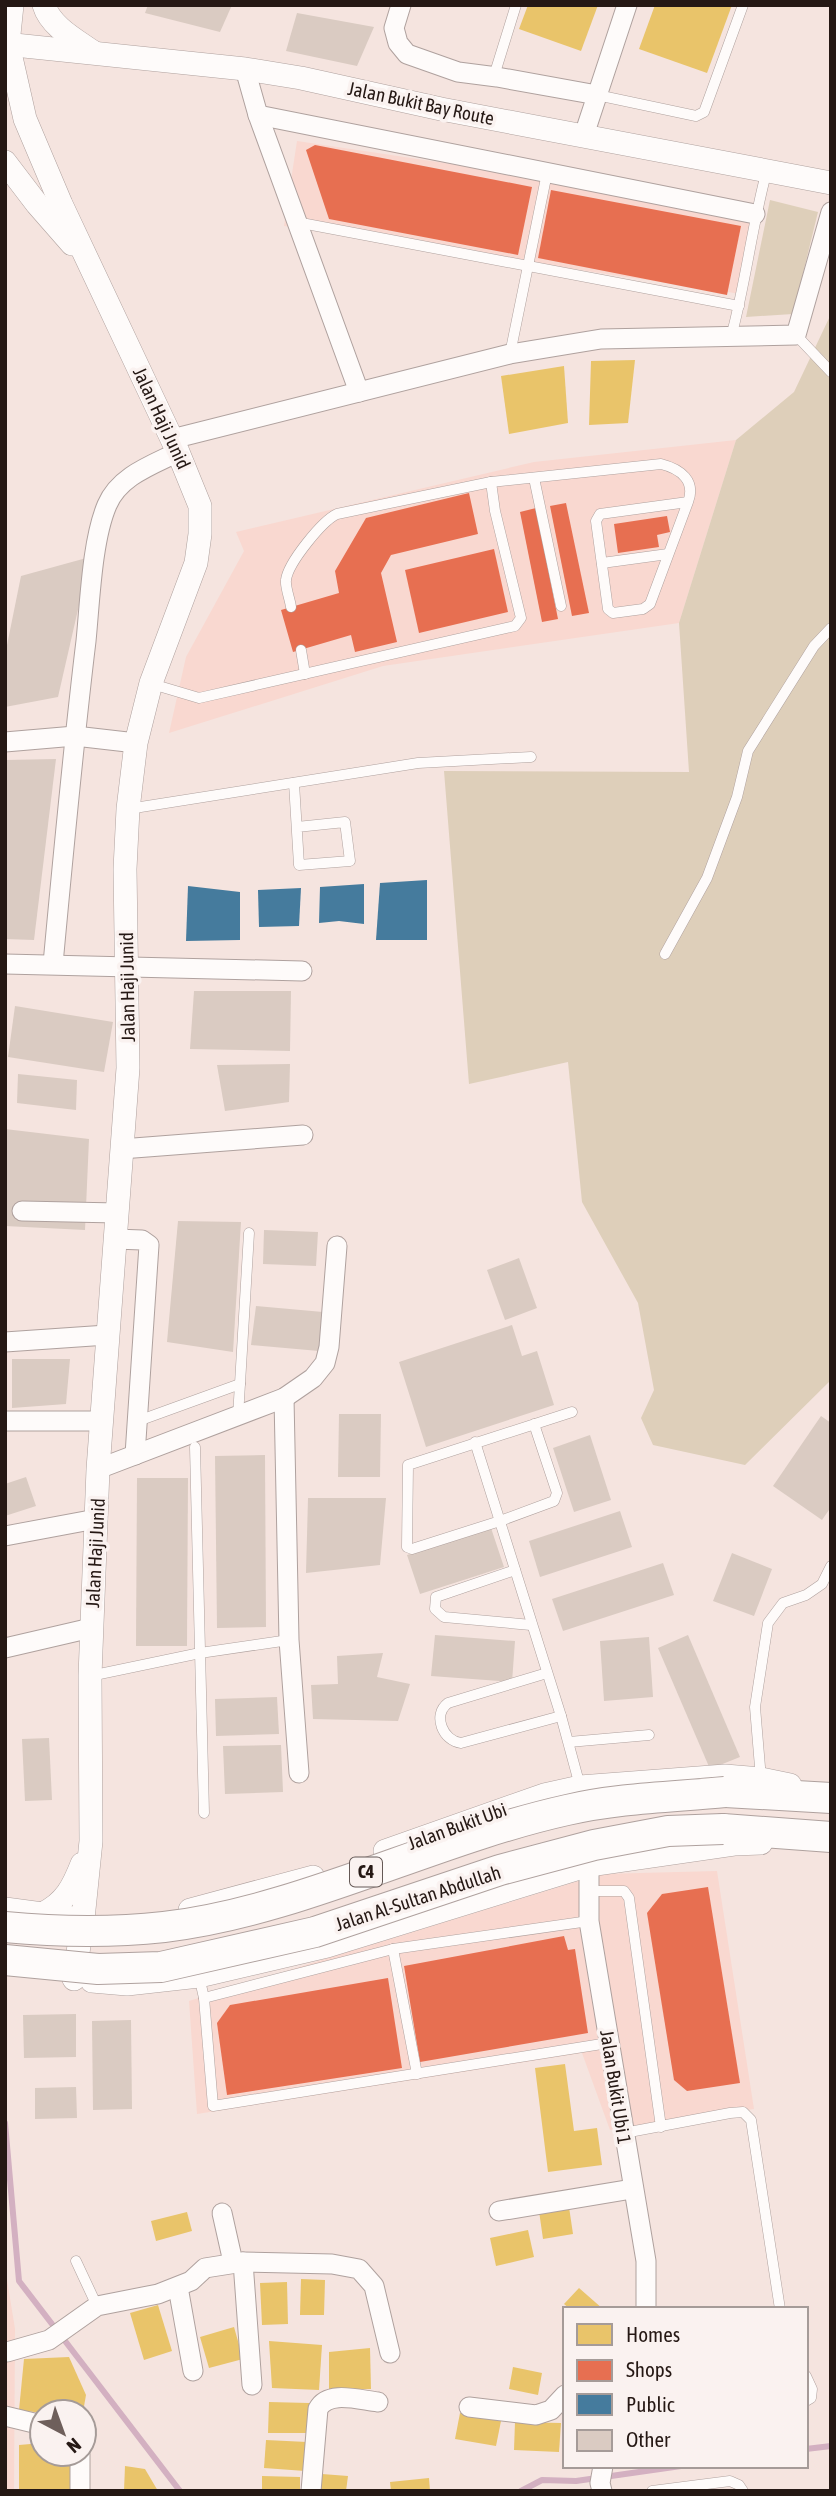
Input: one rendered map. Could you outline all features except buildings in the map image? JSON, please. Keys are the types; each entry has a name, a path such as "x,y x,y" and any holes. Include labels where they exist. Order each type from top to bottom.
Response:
{"main road":[{"name":"Jalan Al-Sultan Abdullah","path":"5,1927 70,1933 165,1927 243,1911 457,1841 567,1810 630,1800 725,1792 831,1796"},
{"name":"Jalan Al-Sultan Abdullah","path":"5,1960 98,1969 161,1967 316,1932 500,1870 594,1845 668,1831 723,1829 831,1839"}],"street":[{"name":"Jalan Haji Junid","path":"12,5 6,44 25,119 61,204 175,446 200,506 196,563 151,683 136,743 128,809 125,869 128,1069 98,1469 90,1676 91,1842 74,1979"},
{"path":"44,5 46,13 61,28 93,52"},
{"path":"584,135 627,5"},
{"path":"398,6 394,28 398,43 407,54 458,72 597,95"},
{"name":"Jalan Bukit Bay Route","path":"6,44 245,69 301,78 442,109 831,183"},
{"path":"245,69 258,115 359,392"},
{"path":"258,115 755,214"},
{"path":"5,162 37,204 90,264"},
{"path":"53,964 96,550 107,505 118,486 175,446 359,392 510,354 601,339 796,335 831,212"},
{"path":"5,742 75,736 136,743"},
{"path":"5,964 302,971"},
{"path":"121,1149 303,1135"},
{"path":"22,1210 117,1213"},
{"path":"115,1239 142,1240 149,1245 135,1455"},
{"path":"98,1469 284,1398 308,1382 326,1363 337,1246"},
{"path":"5,1342 107,1335"},
{"path":"284,1398 289,1640 299,1773"},
{"path":"5,1421 102,1421"},
{"path":"5,1536 96,1518"},
{"path":"5,1648 91,1628"},
{"name":"Jalan Bukit Ubi","path":"5,1909 83,1919 138,1918 181,1912 309,1878 544,1795 580,1787 725,1776 761,1779 831,1796"},
{"name":"C4","path":"202,1987 589,1865 734,1844 831,1839"},
{"path":"42,1914 55,1908 70,1891 91,1842"},
{"name":"Jalan Bukit Ubi 1","path":"589,1865 589,1921 646,2261 646,2307"},
{"path":"309,1878 292,1900 288,1915 294,1929 308,1942 327,1946"},
{"path":"5,1970 127,1984 202,1987"},
{"path":"499,2211 632,2189"},
{"path":"222,2213 238,2262 252,2385"},
{"path":"6,2353 49,2340 97,2306 158,2294 191,2281 205,2268 238,2262 332,2264 359,2269 374,2286 390,2353"},
{"path":"178,2287 193,2371"},
{"path":"311,2491 318,2409 322,2401 331,2397 378,2402"},
{"path":"469,2407 536,2415 551,2410 563,2397"},
{"path":"5,2416 28,2422"},
{"path":"80,2468 80,2491"}],"lane":[{"path":"494,76 516,5"},
{"path":"597,95 700,115 704,112 743,5"},
{"path":"731,337 755,214 767,170"},
{"path":"510,354 547,173"},
{"path":"296,222 739,306"},
{"path":"796,335 831,372"},
{"path":"291,607 285,580 293,564 327,519 337,514 491,482 661,464 674,467 690,482 692,493 650,604 643,609 610,612 596,521 600,514 688,502"},
{"path":"534,478 561,606"},
{"path":"151,683 199,698 514,626 522,618 495,511 491,482"},
{"path":"602,564 668,554"},
{"path":"665,954 707,878 737,797 748,751 814,646 831,628"},
{"path":"300,650 305,674"},
{"path":"128,809 418,763 531,757"},
{"path":"294,783 297,827 300,866 350,861 345,822 297,827"},
{"path":"237,1417 249,1233"},
{"path":"137,1421 240,1384"},
{"path":"534,1424 556,1493 554,1501 412,1549 407,1546 408,1465 475,1442 572,1412"},
{"path":"475,1442 569,1742 580,1787"},
{"path":"195,1447 204,1813"},
{"path":"761,1779 755,1707 768,1623 783,1603 806,1595 822,1584 831,1566"},
{"path":"515,1570 436,1597 435,1609 444,1617 531,1625"},
{"path":"90,1676 200,1653 289,1640"},
{"path":"547,1673 448,1703 441,1708 439,1716 446,1736 453,1742 461,1743 561,1716"},
{"path":"569,1742 649,1735"},
{"path":"589,1891 619,1889 629,1898 661,2127"},
{"path":"589,1921 393,1949 202,1987 213,2106 608,2043"},
{"path":"393,1949 417,2074"},
{"path":"623,2133 730,2113 743,2112 751,2120 780,2307"},
{"path":"76,2261 97,2306"},
{"path":"808,2380 812,2389 811,2398 808,2400"},
{"path":"652,2491 730,2481 739,2485 743,2491"}],"shaded area":[{"path":"297,141 754,209 741,294 284,226"},
{"path":"770,200 818,212 793,314 746,317"},
{"path":"831,314 831,1380 745,1465 653,1445 641,1418 654,1390 638,1303 582,1202 568,1062 469,1084 444,771 689,772 679,623 736,440 794,392"},
{"path":"736,440 679,623 383,666 169,733 186,657 244,551 236,532 534,462"},
{"path":"717,1871 754,2109 610,2130 582,2053 197,2114 189,2001 601,1874"},
{"path":"5,2267 15,2329 14,2491 5,2491"}],"waterway":[{"path":"5,2123 19,2281 52,2324"},
{"path":"62,2337 180,2491"},
{"path":"808,2449 831,2446"},
{"path":"521,2491 542,2480 576,2481 667,2468"}]}
